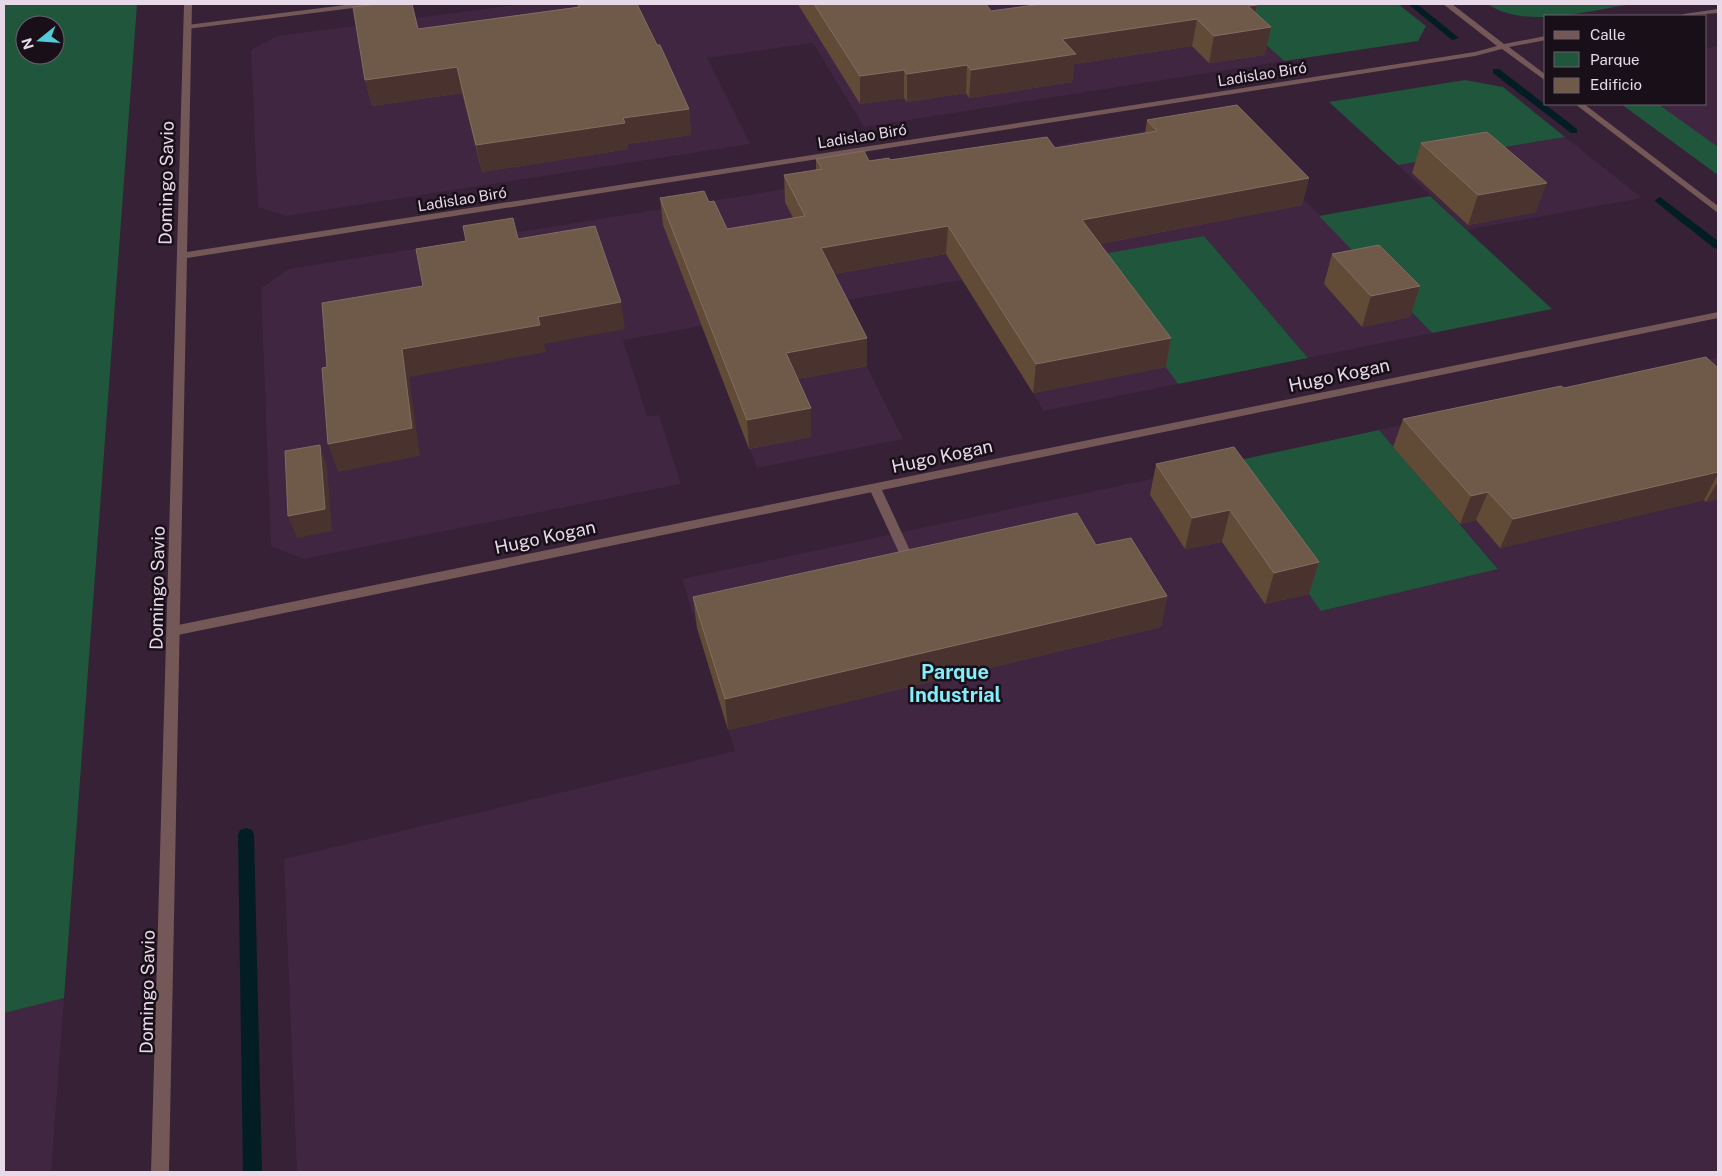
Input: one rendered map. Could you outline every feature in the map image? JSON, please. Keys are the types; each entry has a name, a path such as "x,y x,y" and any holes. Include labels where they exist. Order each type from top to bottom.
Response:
{"street":[{"name":"Domingo Savio","path":"160,1172 188,4"},
{"path":"187,27 370,4"},
{"path":"1448,4 1544,77"},
{"path":"1691,15 1718,11"},
{"name":"Ladislao Biró","path":"182,256 1475,54 1544,38"},
{"path":"1580,105 1718,210"},
{"name":"Hugo Kogan","path":"173,631 1718,315"},
{"path":"874,488 907,557"}],"shaded area":[{"path":"523,4 1222,4 1284,61 864,127 813,43 707,58 750,144 286,216 258,207 251,50 277,36"},
{"path":"1718,46 1718,149 1657,105 1707,105 1707,48"},
{"path":"1226,118 1432,333 1308,358 1204,236 1086,258 1178,384 1044,411 962,280 835,302 903,439 757,468 702,326 623,340 647,416 659,415 681,484 304,559 271,546 261,288 289,269"},
{"path":"1565,137 1642,198 1467,230 1398,165"},
{"path":"1718,357 1718,1172 297,1172 284,859 735,751 682,579 1217,465 1322,611 1498,568 1379,430"},
{"path":"64,998 51,1172 4,1172 4,1013"}],"green space":[{"path":"4,4 137,4 64,998 4,1013"},
{"path":"1222,4 1398,4 1426,26 1418,41 1284,61"},
{"path":"1488,4 1633,4 1565,15 1544,15 1544,17 1520,16 1503,12"},
{"path":"1465,80 1503,87 1565,137 1398,165 1329,102"},
{"path":"1622,105 1659,105 1718,147 1718,175"},
{"path":"1430,196 1552,309 1432,333 1319,216"},
{"path":"1204,236 1308,358 1178,384 1086,257"},
{"path":"1379,430 1498,569 1321,611 1217,465"}],"building":[{"path":"378,4 412,4 418,29 580,7 579,4 637,4 657,45 660,45 689,109 623,118 625,123 476,145 457,67 365,80 353,7"},
{"path":"814,4 986,4 991,11 1042,4 1256,4 1248,6 1271,27 1214,36 1197,19 1062,39 1076,54 971,70 967,65 907,74 904,70 860,76"},
{"path":"1237,105 1309,178 1082,220 1171,338 1036,364 948,226 821,248 867,338 786,353 811,408 747,420 660,198 704,191 709,202 714,201 727,229 805,216 784,175 822,169 816,159 864,151 869,161 889,158 890,160 1047,137 1055,148 1157,131 1147,120"},
{"path":"1487,132 1547,183 1478,195 1421,143"},
{"path":"513,218 518,239 595,226 621,302 538,317 540,325 402,349 412,428 328,444 322,368 327,367 322,303 423,286 416,249 466,241 463,226"},
{"path":"1379,245 1420,286 1371,296 1332,254"},
{"path":"1706,357 1718,368 1718,472 1513,519 1488,492 1471,496 1403,419 1561,386 1564,388"},
{"path":"320,445 325,509 288,516 285,451"},
{"path":"1234,447 1319,562 1274,573 1230,510 1192,518 1156,464"},
{"path":"1077,513 1096,545 1131,538 1167,596 725,699 693,597"}],"waterway":[{"path":"1412,4 1455,38"},
{"path":"1496,71 1574,131"},
{"path":"1660,200 1718,246"},
{"path":"246,835 253,1172"}],"district":[{"name":"Parque Industrial","path":"955,684"}]}
